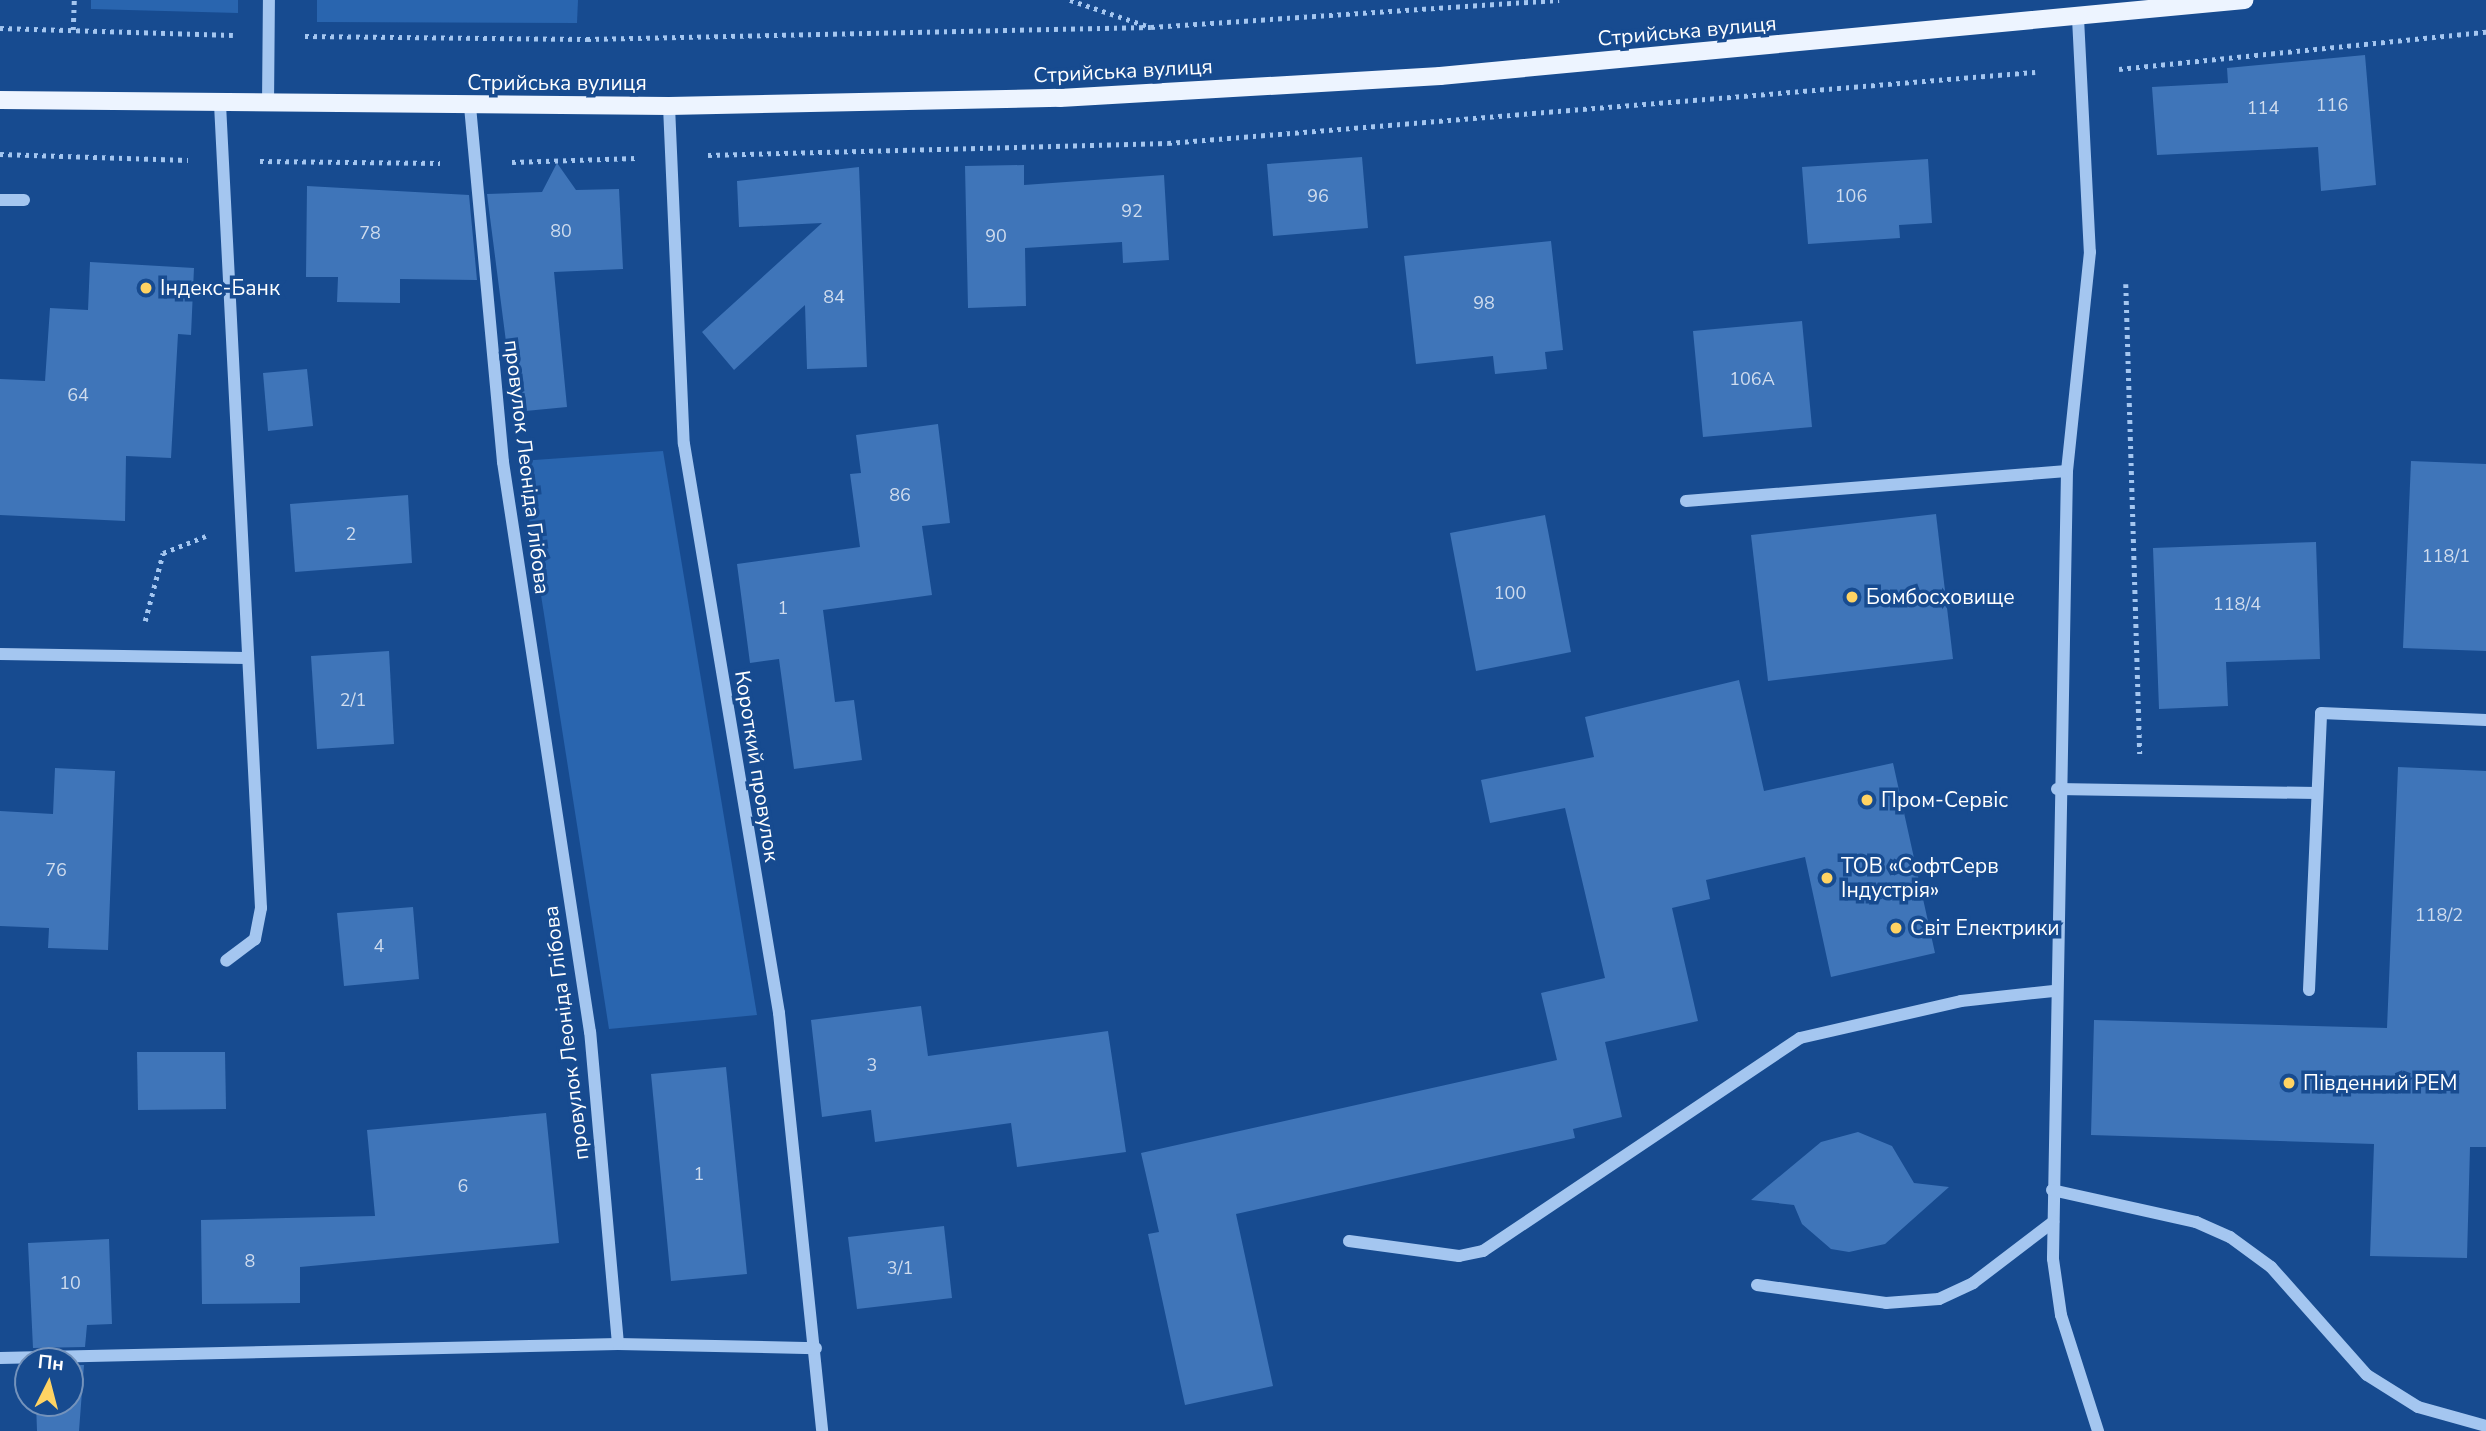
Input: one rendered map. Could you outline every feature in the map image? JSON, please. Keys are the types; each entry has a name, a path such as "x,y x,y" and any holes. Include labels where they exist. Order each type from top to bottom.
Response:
{"main road":[{"name":"Стрийська вулиця","path":"0,100 268,105 669,106 1060,98 1440,76 2078,18 2244,0"}],"street":[{"path":"268,105 269,0"},
{"path":"2078,18 2090,252 2067,471 2057,789 2052,1191 2061,1315 2098,1431"},
{"path":"220,104 239,523 261,908 254,939 226,961"},
{"name":"провулок Леоніда Глібова","path":"470,106 503,462 590,1032 618,1344"},
{"name":"Короткий провулок","path":"669,106 684,444 779,1013 816,1348 822,1431"},
{"path":"0,200 23,200"},
{"path":"1686,500 2067,471"},
{"path":"0,654 247,658"},
{"path":"2309,990 2320,713 2486,720"},
{"path":"2057,789 2317,793"},
{"path":"1349,1241 1460,1256 1483,1251 1800,1038 1961,1001 2053,991"},
{"path":"2052,1191 2196,1222 2230,1237 2271,1267 2367,1376 2418,1407 2486,1426"},
{"path":"1757,1285 1886,1303 1939,1298 1973,1283 2053,1222"},
{"path":"0,1358 618,1344 816,1348"}],"path":[{"path":"73,30 74,0"},
{"path":"1070,0 1151,27"},
{"path":"0,29 269,36 587,39 1151,27 1559,0"},
{"path":"2120,78 2119,64 2486,32"},
{"path":"2126,274 2142,790"},
{"path":"135,656 163,553 239,523"}],"shaded area":[{"path":"91,0 238,0 238,13 91,9"},
{"path":"317,0 578,0 577,23 317,22"},
{"path":"663,451 757,1015 609,1029 520,461"}],"building":[{"path":"2365,55 2376,185 2321,191 2318,147 2157,155 2152,87 2228,83 2227,68"},
{"path":"1362,157 1368,228 1273,236 1267,164"},
{"path":"1928,159 1932,223 1899,225 1900,238 1808,244 1802,167"},
{"path":"557,163 576,190 619,189 623,269 554,272 567,407 515,412 487,194 542,192"},
{"path":"1024,165 1024,185 1164,175 1169,260 1123,263 1122,242 1025,248 1026,306 968,308 965,166"},
{"path":"859,167 867,367 807,369 805,305 734,370 702,332 822,223 739,227 737,181"},
{"path":"307,186 469,195 477,280 400,279 400,303 337,302 338,277 306,277"},
{"path":"1551,241 1563,350 1545,352 1547,369 1495,374 1493,356 1416,364 1404,256"},
{"path":"90,262 194,268 191,335 178,334 171,458 126,456 125,521 0,515 0,379 45,381 50,308 88,310"},
{"path":"1802,321 1812,427 1703,437 1693,331"},
{"path":"307,369 313,426 268,431 263,373"},
{"path":"938,424 950,523 922,526 932,595 823,610 835,702 854,700 862,760 794,769 779,659 750,663 737,564 860,547 850,474 861,473 856,435"},
{"path":"2411,461 2486,464 2486,651 2403,648"},
{"path":"408,495 412,563 295,572 290,504"},
{"name":"Бомбосховище","path":"1936,514 1953,659 1768,681 1751,535"},
{"path":"1545,515 1571,652 1476,671 1450,533"},
{"path":"2316,542 2320,659 2226,662 2228,706 2159,709 2153,548"},
{"path":"389,651 394,744 317,749 311,656"},
{"path":"1739,680 1764,791 1893,763 1935,953 1831,977 1805,857 1706,880 1710,899 1672,908 1698,1021 1605,1042 1622,1117 1573,1129 1575,1138 1236,1214 1273,1386 1185,1405 1148,1234 1159,1232 1141,1153 1557,1060 1541,993 1605,978 1565,808 1490,823 1481,780 1594,757 1585,717"},
{"path":"2398,767 2486,771 2486,1147 2470,1147 2467,1258 2370,1256 2374,1144 2091,1135 2094,1020 2387,1028"},
{"path":"55,768 115,771 108,950 48,948 49,928 0,926 0,811 53,814"},
{"path":"413,907 419,979 344,986 337,913"},
{"path":"921,1006 928,1056 1108,1031 1126,1152 1017,1167 1011,1123 875,1142 871,1110 822,1117 811,1020"},
{"path":"137,1052 225,1052 226,1109 138,1110"},
{"path":"726,1067 747,1274 671,1281 651,1074"},
{"path":"546,1113 559,1243 300,1267 300,1303 202,1304 201,1220 375,1216 367,1130"},
{"path":"1858,1132 1892,1146 1914,1183 1949,1187 1885,1244 1849,1252 1831,1249 1802,1224 1794,1205 1751,1200 1821,1142"},
{"path":"944,1226 952,1298 857,1309 848,1237"},
{"path":"109,1239 112,1324 87,1325 85,1347 33,1347 28,1243"},
{"path":"36,1417 80,1417 79,1431 37,1431"}],"place":[{"name":"Індекс-Банк","path":"146,288"},
{"name":"Бомбосховище","path":"1852,597"},
{"name":"Пром-Сервіс","path":"1867,800"},
{"name":"ТОВ «СофтСерв Індустрія»","path":"1827,878"},
{"name":"Світ Електрики","path":"1896,928"},
{"name":"Південний РЕМ","path":"2289,1083"}]}
